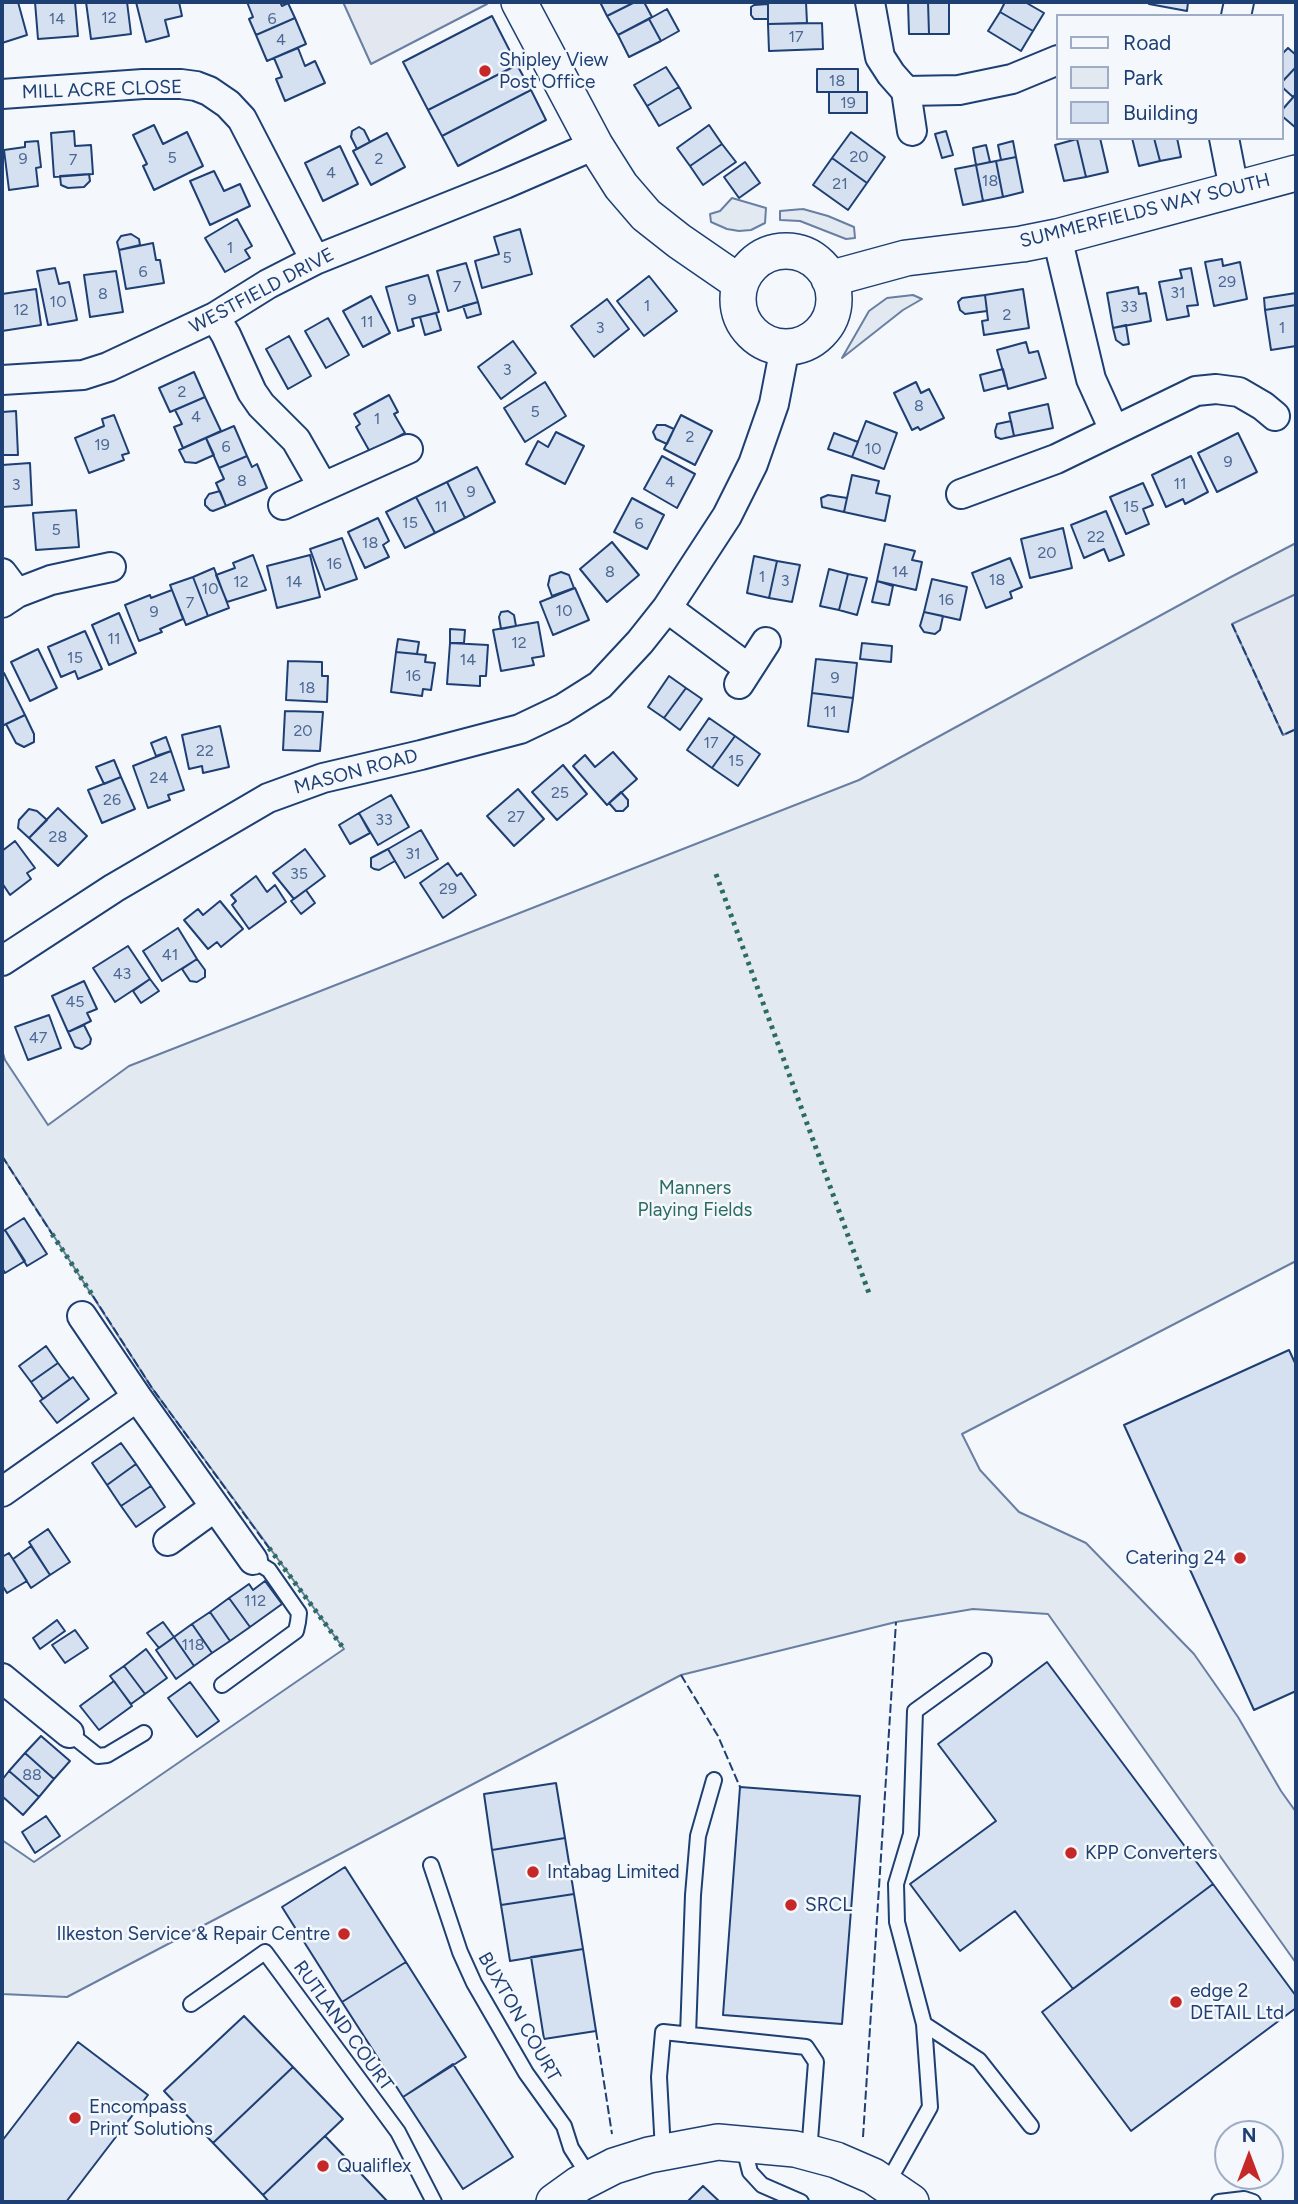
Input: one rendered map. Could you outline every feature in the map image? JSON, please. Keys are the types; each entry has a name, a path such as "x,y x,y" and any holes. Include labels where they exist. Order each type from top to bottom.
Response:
{"street":[{"path":"519,2 595,145 621,186 646,215 740,283"},
{"path":"870,2 880,57 905,91 912,131"},
{"path":"905,91 972,87 1012,79 1056,61"},
{"name":"MILL ACRE CLOSE","path":"2,94 143,84 181,84 209,91 228,104 242,119 314,260"},
{"path":"1224,140 1234,189"},
{"name":"WESTFIELD DRIVE","path":"2,380 83,375 108,368 215,317 268,284 314,260 595,145"},
{"name":"SUMMERFIELDS WAY SOUTH","path":"829,279 906,258 1057,237 1296,173"},
{"path":"1057,237 1091,379 1114,430"},
{"path":"775,252 807,256 820,265 829,279 834,297 831,317 820,333 804,344 785,347 767,344 752,334 741,318 737,301 740,283 748,269 760,258 775,252"},
{"path":"215,317 252,392 261,405 296,440 323,487"},
{"name":"MASON ROAD","path":"2,961 114,888 268,797 323,778 520,729 562,709 600,685 667,608 726,516 752,464 774,404 785,347"},
{"path":"961,494 1056,459 1196,391 1216,389 1239,392 1275,416"},
{"path":"283,505 408,449"},
{"path":"7,590 111,567"},
{"path":"667,608 744,676 766,642"},
{"path":"82,1316 253,1560"},
{"path":"2,1492 137,1398"},
{"path":"168,1541 215,1507"},
{"path":"2,1678 69,1732"},
{"path":"554,2202 579,2184 614,2166 663,2152 718,2142 809,2153 836,2160 873,2176 899,2194"}],"lane":[{"path":"222,1685 296,1631 299,1612 269,1570 253,1560"},
{"path":"899,2194 930,2107 924,2024 897,1922 896,1884 911,1834 915,1711 984,1661"},
{"path":"69,1732 98,1756 107,1755 144,1732"},
{"path":"688,2035 698,1836 714,1780"},
{"name":"BUXTON COURT","path":"431,1865 460,1952 474,1983 526,2073 564,2126 571,2148 591,2179"},
{"name":"RUTLAND COURT","path":"191,2004 265,1952 398,2133 433,2202"},
{"path":"924,2024 979,2060 1031,2126"},
{"path":"663,2152 659,2077 663,2032 806,2047 816,2062 809,2153"},
{"path":"743,2143 750,2172 762,2185 801,2202"},
{"path":"1219,2202 1254,2202"}],"green space":[{"path":"732,198 766,208 765,223 751,230 739,231 711,222 710,214 720,211"},
{"path":"803,209 854,227 855,238 846,239 800,221 780,220 780,211"},
{"path":"913,295 922,299 903,310 842,358 869,311 887,298"},
{"name":"Manners Playing Fields","path":"1296,543 1296,1261 962,1434 980,1470 1019,1512 1086,1543 1194,1654 1238,1717 1296,1812 1296,1963 1048,1614 973,1609 896,1622 681,1675 67,1997 2,1994 2,1840 34,1862 344,1649 152,1388 2,1156 2,1050 5,1060 48,1125 129,1066 859,780"}],"shaded area":[{"path":"343,2 486,2 487,4 371,64"},
{"path":"1296,594 1296,729 1283,735 1232,624"}],"building":[{"path":"2,2 18,2 27,35 2,43"},
{"path":"35,2 75,2 78,36 38,39"},
{"path":"86,2 127,2 131,34 91,39"},
{"path":"136,2 179,2 182,16 165,20 169,36 146,42"},
{"path":"247,2 280,2 282,6 288,3 295,18 256,35 249,19 253,17"},
{"path":"600,2 635,2 607,16"},
{"path":"635,2 644,2 652,17 618,35 607,16"},
{"path":"768,2 806,2 807,23 768,24"},
{"path":"908,2 928,2 929,34 909,34"},
{"path":"928,2 949,2 949,34 929,34"},
{"path":"1005,2 1025,2 1044,13 1033,31 1000,12"},
{"path":"1188,2 1187,11 1149,4"},
{"path":"768,4 768,19 754,19 751,7"},
{"path":"667,9 679,31 661,41 649,19"},
{"path":"1000,12 1033,31 1021,51 988,31"},
{"path":"492,16 517,65 428,110 403,62"},
{"path":"295,18 306,44 267,61 256,35"},
{"path":"649,19 661,41 629,57 618,35"},
{"path":"822,23 823,49 769,51 768,24"},
{"path":"298,48 305,66 315,61 325,83 285,101 276,79 282,77 274,58"},
{"path":"1288,48 1296,55 1296,67 1284,80 1284,52"},
{"path":"517,65 531,90 442,136 428,110"},
{"path":"666,67 679,87 647,106 634,85"},
{"path":"1296,67 1296,94 1293,97 1284,89 1284,80"},
{"path":"817,69 858,69 858,92 817,92"},
{"path":"679,87 691,108 659,126 647,106"},
{"path":"531,90 546,120 458,166 442,136"},
{"path":"829,92 867,92 867,113 829,113"},
{"path":"1296,94 1296,128 1284,118 1284,108"},
{"path":"154,125 163,144 187,132 203,166 154,190 143,166 147,164 133,135"},
{"path":"709,125 722,144 690,166 677,148"},
{"path":"359,127 364,130 370,142 357,149 351,137 352,131"},
{"path":"74,131 75,146 91,145 93,174 54,177 51,133"},
{"path":"946,131 953,155 942,158 935,134"},
{"path":"851,132 885,157 867,183 832,158"},
{"path":"387,133 405,167 371,185 353,151"},
{"path":"1077,140 1100,140 1108,172 1086,177"},
{"path":"1077,140 1086,177 1064,181 1055,145"},
{"path":"1132,140 1155,140 1160,161 1139,166"},
{"path":"1155,140 1177,140 1181,157 1160,161"},
{"path":"38,141 41,167 36,168 38,186 9,190 4,150 25,147 25,142"},
{"path":"1013,141 1016,157 1001,160 998,145"},
{"path":"722,144 736,162 703,185 690,166"},
{"path":"986,145 990,162 976,165 973,148"},
{"path":"340,146 358,184 323,201 305,163"},
{"path":"1016,157 1023,192 1003,197 996,161"},
{"path":"832,158 867,183 848,210 813,185"},
{"path":"996,161 1003,197 983,201 976,165"},
{"path":"745,162 760,183 739,198 724,177"},
{"path":"976,165 983,201 963,205 955,169"},
{"path":"214,171 224,191 240,184 250,206 210,225 190,181"},
{"path":"89,174 90,181 84,187 68,188 61,185 60,176"},
{"path":"237,219 252,246 245,250 250,258 225,272 205,238"},
{"path":"520,229 532,274 482,288 475,261 499,254 494,237"},
{"path":"131,234 139,239 140,245 119,250 117,242 121,236"},
{"path":"153,243 156,260 160,260 164,283 126,289 119,250"},
{"path":"1222,259 1223,266 1240,262 1247,299 1214,306 1205,262"},
{"path":"466,263 478,302 448,311 437,271"},
{"path":"55,268 59,284 69,282 77,320 48,325 37,271"},
{"path":"1191,268 1198,305 1187,306 1189,316 1167,320 1159,282 1182,278 1180,270"},
{"path":"116,271 123,312 90,317 84,275"},
{"path":"428,275 439,312 412,319 414,326 398,331 386,287"},
{"path":"649,276 677,311 644,336 617,301"},
{"path":"1138,287 1139,294 1146,293 1151,321 1113,328 1107,293"},
{"path":"36,289 41,325 2,331 2,294"},
{"path":"1023,289 1029,328 984,335 982,321 988,320 985,295"},
{"path":"1296,293 1296,305 1265,310 1264,298"},
{"path":"985,295 987,311 965,314 960,310 958,302 962,298"},
{"path":"371,296 390,333 363,347 343,311"},
{"path":"607,299 629,329 594,357 571,326"},
{"path":"478,302 481,314 467,318 463,306"},
{"path":"1296,305 1296,346 1271,350 1265,310"},
{"path":"436,313 441,330 425,335 420,317"},
{"path":"328,318 349,355 326,368 305,331"},
{"path":"1126,325 1129,344 1123,345 1116,340 1113,328"},
{"path":"289,336 311,376 288,389 266,349"},
{"path":"513,341 536,373 501,399 478,367"},
{"path":"1026,342 1029,353 1038,351 1046,378 1008,389 997,350"},
{"path":"1003,369 1007,385 984,391 980,375"},
{"path":"194,372 205,397 170,412 159,388"},
{"path":"545,382 566,416 525,442 504,408"},
{"path":"916,382 921,393 929,389 944,418 920,430 918,427 912,430 894,393"},
{"path":"389,395 398,412 394,414 405,433 370,452 356,427 360,424 354,414"},
{"path":"205,397 221,431 183,448 174,427 182,424 175,410"},
{"path":"1048,404 1053,428 1014,436 1009,413"},
{"path":"16,411 18,455 2,455 2,412"},
{"path":"114,415 129,453 122,455 124,460 89,473 75,438 104,426 102,419"},
{"path":"681,415 712,431 695,465 664,449"},
{"path":"866,421 897,433 884,469 852,457"},
{"path":"1011,421 1014,436 1001,439 996,437 997,424"},
{"path":"657,425 674,429 667,444 656,439 653,432"},
{"path":"234,426 247,456 219,468 206,438"},
{"path":"556,432 584,446 565,484 526,464 538,441 548,447"},
{"path":"834,433 858,442 852,457 828,449"},
{"path":"1238,433 1257,472 1217,492 1198,453"},
{"path":"206,438 214,455 196,463 185,462 179,450"},
{"path":"247,456 252,467 257,464 267,488 226,506 216,483 224,479 219,468"},
{"path":"662,456 695,474 677,508 644,489"},
{"path":"1191,456 1208,492 1185,504 1183,499 1166,507 1152,475"},
{"path":"30,463 32,505 2,507 2,465"},
{"path":"477,467 495,502 465,518 447,482"},
{"path":"852,475 879,481 876,493 890,496 885,521 844,512"},
{"path":"447,482 465,518 435,533 416,497"},
{"path":"1143,483 1153,505 1143,509 1149,524 1126,534 1110,497"},
{"path":"220,491 226,506 210,510 205,505 205,500 209,494"},
{"path":"828,495 847,498 844,512 822,507 821,498"},
{"path":"416,497 435,533 405,548 386,512"},
{"path":"632,498 664,515 647,549 614,532"},
{"path":"76,510 79,547 36,550 33,513"},
{"path":"1106,511 1124,555 1109,561 1104,549 1084,558 1071,525"},
{"path":"378,518 389,541 383,545 389,557 365,568 348,532"},
{"path":"1063,528 1072,568 1030,578 1021,539"},
{"path":"342,538 357,579 325,590 310,549"},
{"path":"612,542 639,575 607,602 580,569"},
{"path":"885,544 915,551 912,560 922,562 916,590 877,581"},
{"path":"253,555 266,590 227,602 216,575 235,568 233,563"},
{"path":"310,555 320,597 277,608 267,566"},
{"path":"754,556 777,561 769,598 747,593"},
{"path":"1010,558 1022,587 1010,592 1012,598 986,608 972,573"},
{"path":"777,561 800,565 792,602 769,598"},
{"path":"214,568 229,608 208,616 193,577"},
{"path":"829,569 848,574 839,610 820,606"},
{"path":"561,572 569,575 574,588 552,596 548,585 550,576"},
{"path":"848,574 867,578 857,615 839,610"},
{"path":"193,577 208,616 186,625 170,585"},
{"path":"932,579 967,587 960,620 924,612"},
{"path":"877,581 893,586 889,605 872,602"},
{"path":"575,588 589,620 553,635 540,602"},
{"path":"172,590 183,619 160,629 162,632 139,641 125,605"},
{"path":"508,611 514,615 516,626 501,629 499,617 501,612"},
{"path":"924,612 943,616 940,630 935,634 924,632 920,626"},
{"path":"119,613 136,653 109,665 92,625"},
{"path":"538,622 544,656 532,658 534,665 501,671 493,630"},
{"path":"450,629 465,630 464,643 450,643"},
{"path":"85,631 102,669 78,679 75,671 61,677 48,647"},
{"path":"398,639 419,642 417,654 396,652"},
{"path":"450,643 488,645 486,676 480,676 480,686 447,684"},
{"path":"862,643 892,646 891,662 860,659"},
{"path":"38,649 57,688 30,701 11,662"},
{"path":"396,652 426,655 425,662 435,663 431,690 423,689 422,696 391,692"},
{"path":"816,659 857,663 853,698 812,693"},
{"path":"288,661 322,662 322,676 328,676 327,702 286,700"},
{"path":"4,673 25,715 2,726 2,674"},
{"path":"669,676 686,688 664,718 648,707"},
{"path":"686,688 702,699 680,730 664,718"},
{"path":"812,693 853,698 848,732 808,726"},
{"path":"285,711 323,712 320,751 283,750"},
{"path":"25,715 34,734 34,742 24,747 16,743 6,724"},
{"path":"709,718 735,736 712,768 687,750"},
{"path":"220,726 229,767 203,773 202,766 189,769 182,735"},
{"path":"735,736 760,754 738,786 712,768"},
{"path":"166,737 171,751 156,756 151,743"},
{"path":"171,751 184,790 168,795 170,800 148,808 133,766"},
{"path":"613,752 637,779 607,805 573,766 585,755 595,767"},
{"path":"114,760 121,777 104,784 96,767"},
{"path":"563,765 587,794 557,820 532,792"},
{"path":"121,777 135,809 102,823 88,790"},
{"path":"518,789 544,819 514,846 487,816"},
{"path":"621,792 628,800 628,806 623,811 616,811 609,803"},
{"path":"391,795 409,827 378,845 359,813"},
{"path":"58,808 87,836 58,866 29,838"},
{"path":"29,809 37,811 47,820 29,838 18,828 19,820"},
{"path":"359,813 370,833 350,844 339,825"},
{"path":"421,830 438,859 405,878 388,849"},
{"path":"15,841 35,868 27,873 31,879 10,895 2,883 2,851"},
{"path":"305,849 325,876 294,899 273,873"},
{"path":"388,849 395,861 379,870 371,867 371,858"},
{"path":"448,863 457,876 461,873 476,895 443,918 420,883"},
{"path":"256,876 267,892 275,885 286,902 249,929 232,905 236,901 231,895"},
{"path":"306,890 315,903 301,914 291,901"},
{"path":"220,901 243,929 221,947 217,942 208,949 184,920 198,909 203,915"},
{"path":"178,928 197,959 162,981 143,951"},
{"path":"128,946 150,979 115,1002 93,968"},
{"path":"197,959 205,970 205,977 197,982 190,981 182,969"},
{"path":"150,979 159,991 141,1003 133,991"},
{"path":"84,981 97,1009 87,1013 91,1021 68,1032 52,996"},
{"path":"49,1015 61,1048 28,1060 15,1027"},
{"path":"84,1025 91,1039 90,1044 82,1049 75,1047 68,1032"},
{"path":"24,1218 47,1254 27,1266 5,1230"},
{"path":"5,1230 25,1261 5,1273 2,1268 2,1232"},
{"path":"46,1346 58,1363 31,1382 19,1366"},
{"name":"Catering 24","path":"1289,1350 1296,1365 1296,1691 1254,1710 1124,1425"},
{"path":"58,1363 70,1379 43,1399 31,1382"},
{"path":"73,1377 89,1399 57,1423 40,1401"},
{"path":"121,1443 136,1464 107,1485 92,1463"},
{"path":"136,1464 151,1486 121,1506 107,1485"},
{"path":"151,1486 165,1507 136,1527 121,1506"},
{"path":"48,1529 70,1562 50,1575 29,1542"},
{"path":"31,1546 50,1575 31,1588 13,1559"},
{"path":"9,1553 27,1581 7,1593 2,1585 2,1557"},
{"path":"265,1581 282,1604 250,1627 229,1598 249,1584 253,1590"},
{"path":"229,1598 250,1627 230,1641 210,1612"},
{"path":"210,1612 230,1641 212,1653 192,1624"},
{"path":"57,1620 65,1631 40,1649 33,1638"},
{"path":"163,1622 174,1637 159,1648 147,1633"},
{"path":"192,1624 212,1653 194,1666 174,1637"},
{"path":"75,1630 88,1648 65,1663 52,1645"},
{"path":"174,1637 194,1666 176,1679 156,1650"},
{"path":"146,1649 167,1678 145,1694 124,1666"},
{"name":"KPP Converters","path":"1047,1662 1213,1884 1073,1989 1015,1911 960,1951 910,1884 996,1821 938,1744"},
{"path":"124,1666 145,1694 131,1704 110,1676"},
{"path":"114,1681 132,1706 99,1730 80,1706"},
{"path":"190,1682 219,1721 197,1737 168,1698"},
{"path":"41,1736 70,1761 54,1779 25,1753"},
{"path":"25,1753 54,1779 39,1797 9,1771"},
{"path":"9,1771 39,1797 23,1815 2,1796 2,1780"},
{"path":"556,1783 565,1838 492,1850 484,1794"},
{"name":"SRCL","path":"740,1787 860,1796 842,2024 723,2015"},
{"path":"46,1816 60,1836 35,1853 22,1832"},
{"name":"Intabag Limited","path":"565,1838 574,1894 501,1905 492,1850"},
{"name":"Ilkeston Service & Repair Centre","path":"345,1867 406,1962 342,2002 282,1907"},
{"name":"edge 2 DETAIL Ltd","path":"1213,1884 1296,1996 1296,2008 1131,2131 1042,2012"},
{"path":"574,1894 583,1949 510,1961 501,1905"},
{"path":"583,1949 596,2031 544,2039 531,1957"},
{"path":"406,1962 466,2057 403,2097 342,2002"},
{"path":"244,2016 293,2067 213,2143 164,2091"},
{"name":"Encompass Print Solutions","path":"78,2042 148,2095 66,2202 2,2202 2,2141"},
{"path":"453,2064 513,2157 463,2189 403,2097"},
{"path":"293,2067 343,2119 263,2195 213,2143"},
{"name":"Qualiflex","path":"325,2136 388,2202 269,2202 263,2195"},
{"path":"703,2186 720,2202 687,2202"}],"hedge":[{"path":"716,874 870,1296"},
{"path":"52,1234 93,1296"},
{"path":"269,1548 344,1649"}],"fence":[{"path":"1232,624 1283,735 1296,729"},
{"path":"2,1156 52,1234"},
{"path":"93,1296 152,1388 269,1548"},
{"path":"863,2137 896,1622"},
{"path":"681,1675 718,1736 740,1787"},
{"path":"596,2031 612,2134"}],"place":[{"name":"Shipley View Post Office","path":"485,71"},
{"name":"Catering 24","path":"1240,1558"},
{"name":"KPP Converters","path":"1071,1853"},
{"name":"Intabag Limited","path":"533,1872"},
{"name":"SRCL","path":"791,1905"},
{"name":"Ilkeston Service & Repair Centre","path":"344,1934"},
{"name":"edge 2 DETAIL Ltd","path":"1176,2002"},
{"name":"Encompass Print Solutions","path":"75,2118"},
{"name":"Qualiflex","path":"323,2166"}]}
